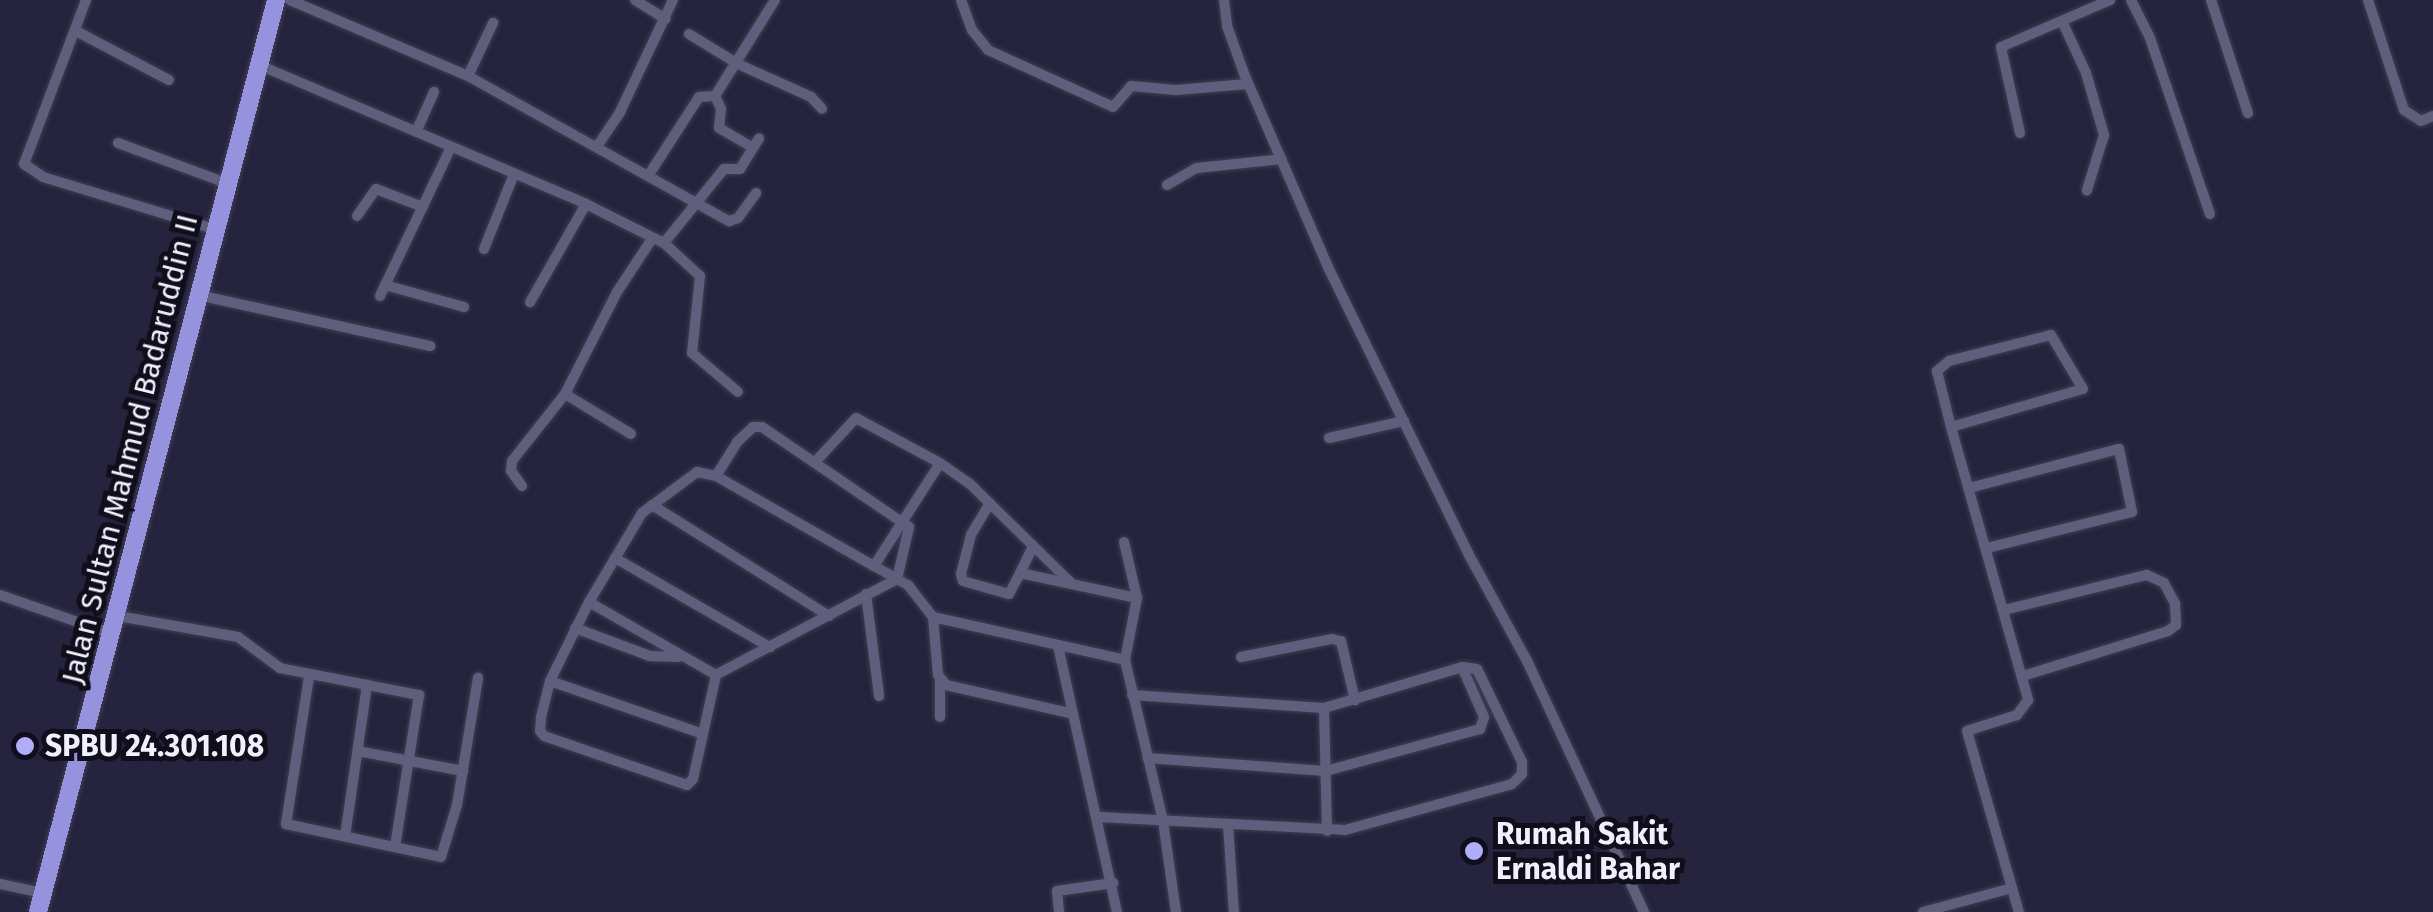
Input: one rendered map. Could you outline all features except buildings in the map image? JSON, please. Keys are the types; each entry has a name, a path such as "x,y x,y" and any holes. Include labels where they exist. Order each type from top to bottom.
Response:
{"highway":[{"name":"Jalan Sultan Mahmud Badaruddin II","path":"38,912 276,0"}],"street":[{"path":"86,0 24,156 26,168 167,218 214,229"},
{"path":"290,0 468,76 735,221 756,193"},
{"path":"636,0 664,20"},
{"path":"598,145 620,112 673,0"},
{"path":"715,96 775,0"},
{"path":"961,0 972,30 988,50 1113,107 1131,86 1176,90 1248,84"},
{"path":"1224,0 1227,26 1248,84 1327,265 1528,661 1644,912"},
{"path":"2020,134 2001,46 2110,0"},
{"path":"2130,0 2154,49 2210,214"},
{"path":"2210,0 2248,112"},
{"path":"2368,0 2404,110 2420,121 2433,116"},
{"path":"2062,21 2086,73 2104,135 2087,190"},
{"path":"468,76 493,23"},
{"path":"76,31 169,80"},
{"path":"688,34 738,64 799,90 822,110"},
{"path":"258,65 586,204 658,241 700,276 692,353 738,392"},
{"path":"416,132 434,92"},
{"path":"522,486 511,471 512,461 565,394 617,292 658,241 699,204 724,169 740,169 756,143 719,128 721,109 715,96"},
{"path":"650,173 699,97 715,96"},
{"path":"118,143 226,183"},
{"path":"452,147 382,291 464,307"},
{"path":"1167,186 1197,168 1282,158"},
{"path":"484,249 514,174"},
{"path":"357,216 376,189 423,207"},
{"path":"530,302 586,204"},
{"path":"197,294 430,346"},
{"path":"1951,427 2083,389 2051,335 1948,361 1937,371 1951,427 1968,488 2023,676 2028,700 2025,710 1966,731 2018,912"},
{"path":"565,394 630,434"},
{"path":"815,462 856,418 940,464 990,503 1073,585"},
{"path":"1329,438 1404,421"},
{"path":"716,476 753,426 762,427 901,519 910,535 897,579 716,676 693,779 687,785 544,736 541,718 550,681 588,602 652,505 683,478 697,472 716,476 897,579 923,599 933,617 940,717"},
{"path":"1968,488 2119,449 2132,512 1986,548"},
{"path":"874,566 940,464"},
{"path":"990,503 971,535 960,574 963,582 1009,594 1033,546"},
{"path":"652,505 829,616"},
{"path":"1124,542 1137,598 1126,660 1146,758 1164,821 1176,912"},
{"path":"615,558 770,648"},
{"path":"1020,573 1137,598"},
{"path":"2004,610 2147,575 2164,583 2176,604 2176,626 2168,631 2023,676"},
{"path":"866,594 879,696"},
{"path":"0,595 115,626 238,638 271,664 308,677 419,695 395,846"},
{"path":"588,602 716,676"},
{"path":"933,617 1126,660"},
{"path":"575,628 650,656 680,657"},
{"path":"1242,657 1332,638 1340,641 1354,700"},
{"path":"1058,646 1070,713 1100,817 1117,912"},
{"path":"1100,817 1327,831 1494,790 1519,778 1522,762 1477,669 1462,668 1324,708 1132,696"},
{"path":"1146,758 1326,771 1480,729 1484,717 1462,668"},
{"path":"308,677 286,824 445,856 478,678"},
{"path":"940,680 1070,713"},
{"path":"550,681 703,734"},
{"path":"345,836 367,685"},
{"path":"1324,708 1327,831"},
{"path":"358,751 463,770"},
{"path":"1228,826 1237,908"},
{"path":"1059,912 1058,890 1113,883"},
{"path":"0,884 43,893"},
{"path":"1923,912 2012,888"}],"place":[{"name":"SPBU 24.301.108","path":"25,746"},
{"name":"Rumah Sakit Ernaldi Bahar","path":"1474,851"}]}
